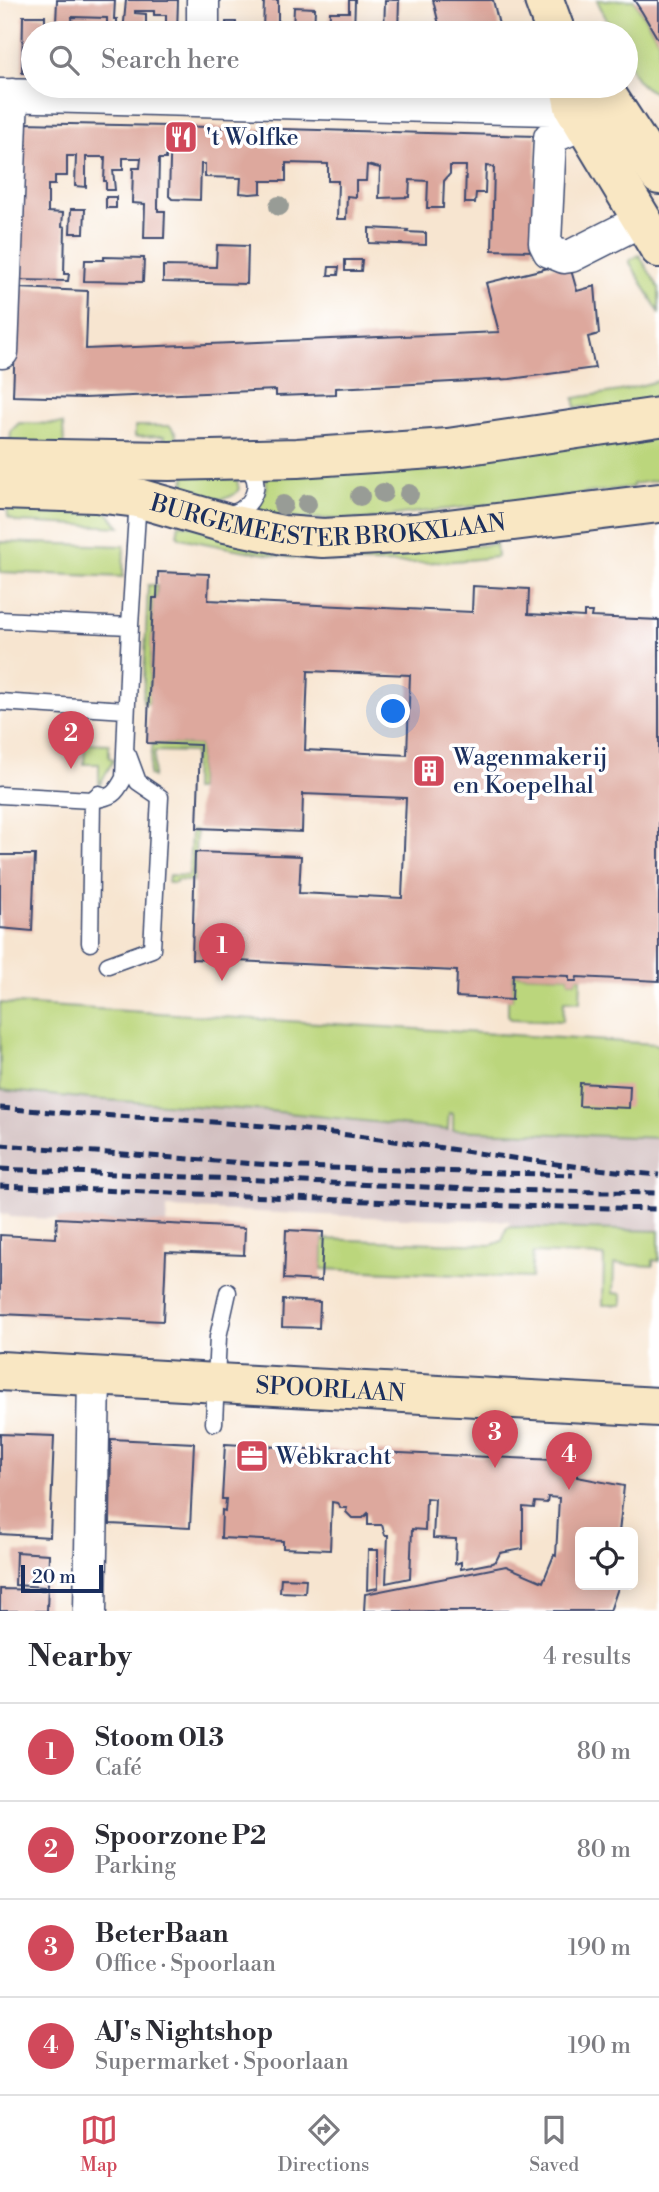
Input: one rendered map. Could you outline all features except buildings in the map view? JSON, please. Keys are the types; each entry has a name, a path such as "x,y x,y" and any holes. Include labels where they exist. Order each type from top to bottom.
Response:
{"street":[{"path":"203,0 203,21"},
{"path":"544,0 552,21"},
{"path":"2,352 6,95"},
{"path":"311,98 551,109 587,98"},
{"path":"587,98 659,175"},
{"path":"587,98 650,234 564,257 548,251 545,243 550,138 587,98"},
{"name":"BURGEMEESTER BROKXLAAN","path":"0,490 95,493 221,461 448,448 659,417"},
{"name":"BURGEMEESTER BROKXLAAN","path":"0,458 147,480 187,512 283,535 323,538 415,533 659,503"},
{"name":"SPOORLAAN","path":"0,1371 659,1407"},
{"path":"90,1611 94,1376"}],"lane":[{"path":"187,512 216,515 235,513 251,502 256,486 251,473 245,467 221,461"},
{"path":"0,795 92,800 116,793 124,778 130,626 147,480"},
{"path":"0,620 130,626"},
{"path":"0,702 126,710"},
{"path":"108,965 152,949 160,797 138,782 124,746"},
{"path":"90,943 92,800"},
{"path":"214,1423 218,1337 228,1292"}],"shaded area":[{"path":"0,1090 269,1111 432,1129 659,1138 659,1231 509,1227 510,1221 167,1208 166,1224 10,1217 0,1214"}],"green space":[{"path":"597,0 634,0 659,41 659,94 649,90 638,80 638,21 607,21"},
{"path":"639,255 659,288 659,312 629,261"},
{"path":"658,381 659,407 593,417 591,406 576,408 574,398 620,391"},
{"path":"19,423 63,424 64,446 10,445 11,431"},
{"path":"135,426 170,426 176,434 174,448 164,448 164,436 135,437"},
{"path":"659,436 659,480 633,484 633,487 368,520 247,517 263,498 265,474"},
{"path":"185,474 236,476 239,489 222,499 184,494"},
{"path":"7,500 107,511 120,527 17,522 8,517"},
{"path":"179,524 401,553 496,544 497,557 416,563 338,562 261,553 181,538 177,535"},
{"path":"0,542 124,546 123,577 0,572"},
{"path":"148,585 157,585 157,598 153,598 149,703 143,703"},
{"path":"85,743 109,744 109,758 114,759 99,786 99,764 84,764"},
{"path":"153,743 200,745 198,790 193,790 194,752 155,751 153,777 149,775"},
{"path":"191,831 196,831 194,881 176,880 176,883 168,883 169,875 189,876"},
{"path":"513,974 569,976 569,981 576,981 577,977 581,977 580,1002 564,1001 563,1021 511,1019 508,1015 508,1000 512,999"},
{"path":"0,1003 656,1044 659,1047 659,1138 453,1130 453,1114 449,1113 448,1130 269,1111 0,1090"},
{"path":"509,1227 659,1231 659,1261 653,1260 653,1266 614,1264 613,1293 622,1294 622,1305 603,1305 604,1256 533,1253 531,1278 322,1269 323,1239 492,1245 502,1241"}],"railway":[{"path":"0,1108 286,1128 659,1175"},
{"path":"0,1145 298,1167 573,1175"},
{"path":"0,1169 494,1190 659,1193"},
{"path":"0,1186 465,1205 659,1209"}],"place":[{"name":"'t Wolfke","path":"181,137"},
{"name":"Spoorzone P2","path":"71,769"},
{"name":"Wagenmakerij en Koepelhal","path":"429,771"},
{"name":"Stoom 013","path":"222,981"},
{"name":"Webkracht","path":"252,1456"},
{"name":"BeterBaan","path":"495,1468"},
{"name":"AJ's Nightshop","path":"569,1490"}]}
